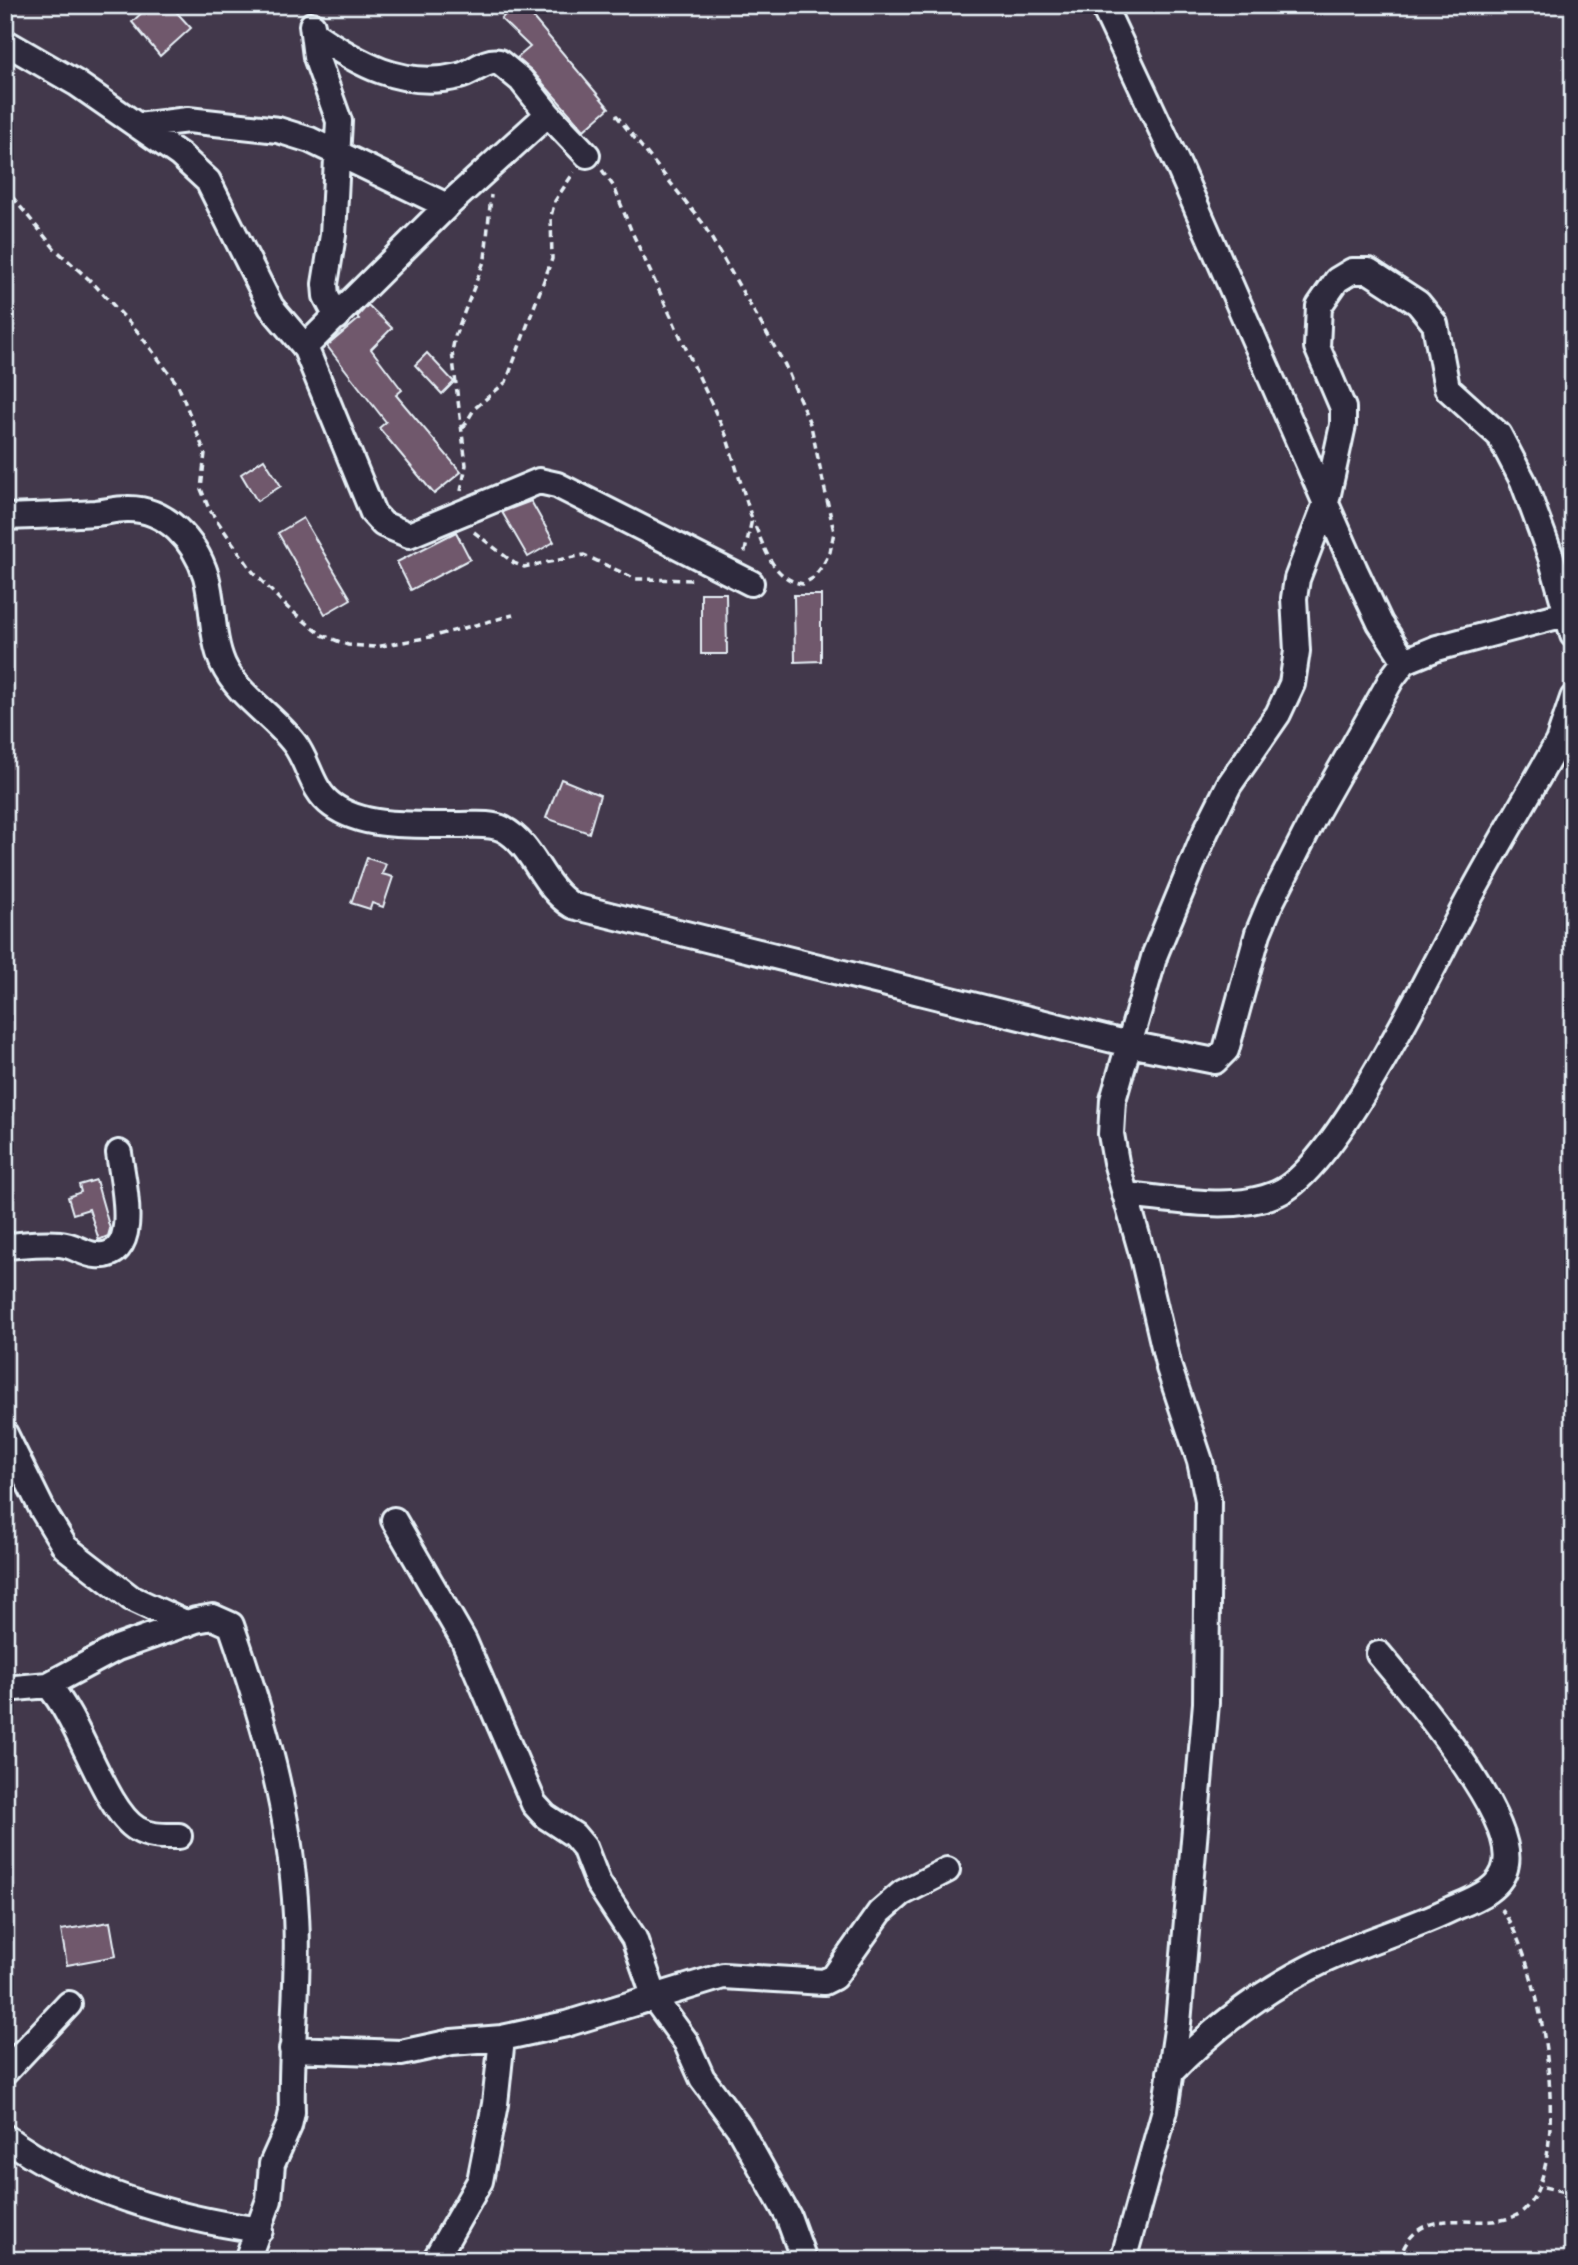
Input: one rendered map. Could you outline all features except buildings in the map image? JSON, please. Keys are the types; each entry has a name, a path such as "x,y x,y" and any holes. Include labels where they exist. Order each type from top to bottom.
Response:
{"street":[{"path":"1103,5 1178,165 1380,623 1405,661"},
{"path":"337,317 326,296 325,284 333,235 339,121 318,64 312,25 355,61 392,76 450,78 488,62 499,62 521,80 548,114 587,155"},
{"path":"5,42 76,83 180,155 208,181 271,307 305,347 319,375 361,487 383,524 409,534 539,481 556,485 744,580"},
{"path":"305,347 447,206 548,114"},
{"path":"138,126 188,120 258,127 310,140 447,206"},
{"path":"5,517 127,509 162,518 180,530 194,549 205,575 216,643 224,665 247,696 274,719 296,745 316,788 331,805 354,817 406,824 485,825 503,829 528,852 557,896 573,906 1129,1044 1215,1061 1222,1057 1270,904 1315,813 1392,678 1405,661 1437,648 1571,624 1536,515 1508,448 1499,435 1447,388 1435,324 1418,303 1369,271 1352,271 1337,281 1319,306 1317,347 1343,408 1343,425 1326,503 1297,579 1294,598 1297,651 1292,684 1278,714 1229,785 1206,831 1154,954 1129,1044 1114,1100 1111,1134 1125,1195 1169,1368 1200,1461 1208,1500 1206,1703 1178,2023 1165,2110 1123,2260"},
{"path":"1125,1195 1242,1202 1281,1192 1312,1164 1351,1113 1405,1018 1558,742 1573,698"},
{"path":"5,1246 58,1243 75,1245 95,1255 107,1255 119,1247 128,1221 119,1153"},
{"path":"5,1434 42,1509 65,1547 131,1598 187,1624"},
{"path":"394,1520 464,1642 534,1804 545,1816 574,1835 584,1847 598,1883 634,1938 654,1998 687,2042 702,2078 739,2128 788,2216 804,2260"},
{"path":"5,1689 48,1685 117,1648 187,1624 213,1617 231,1625 260,1706 291,1847 296,1918 289,2126 272,2164 269,2200 247,2260"},
{"path":"1170,2073 1203,2038 1253,1998 1323,1961 1440,1915 1487,1892 1499,1880 1507,1862 1502,1837 1485,1800 1448,1738 1379,1654"},
{"path":"48,1685 64,1702 116,1806 128,1823 153,1836 179,1836"},
{"path":"292,2049 401,2053 452,2042 502,2038 566,2024 723,1976 824,1982 834,1977 880,1912 902,1893 947,1870"},
{"path":"5,2072 69,2004"},
{"path":"435,2260 480,2181 495,2104 502,2038"},
{"path":"5,2137 65,2174 136,2201 214,2224 260,2230"}],"path":[{"path":"463,428 475,408 506,382 552,259 551,216 555,201 587,155 614,187 631,230 726,435 752,519 769,558 785,579 803,584 813,578 830,552 834,532 811,426 785,365 702,222 616,115"},
{"path":"493,165 485,259 455,336 452,352 455,395 463,428 466,465 456,517 514,564 524,566 584,555 645,582 700,579"},
{"path":"5,188 55,249 93,283 138,332 178,385 205,453 201,489 209,509 253,572 288,608 322,635 348,645 376,647 430,637 513,615"},
{"path":"744,580 752,519"},
{"path":"1487,1892 1509,1919 1518,1938 1542,2010 1554,2073 1556,2127 1552,2165"},
{"path":"1399,2260 1408,2239 1423,2228 1460,2219 1510,2218 1529,2206 1544,2187 1548,2176"},
{"path":"1544,2187 1573,2194"}]}
